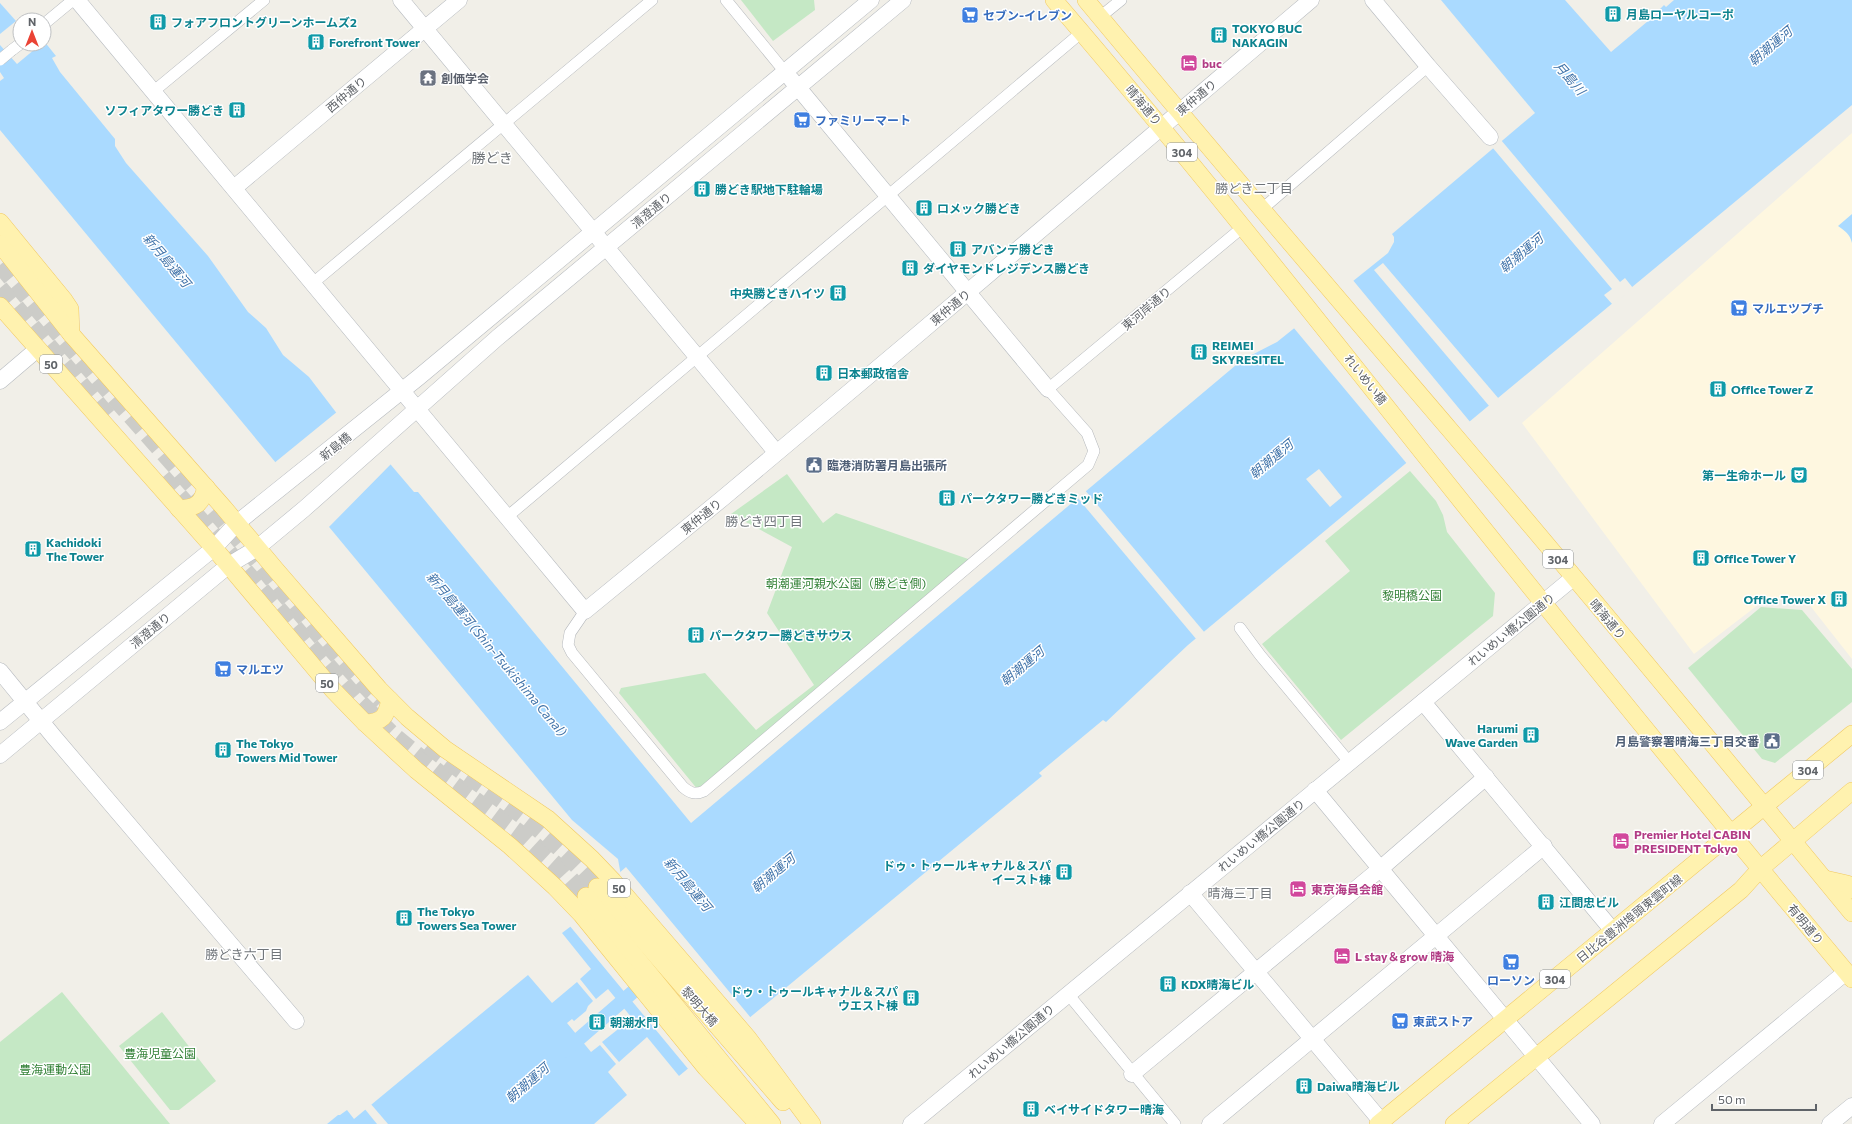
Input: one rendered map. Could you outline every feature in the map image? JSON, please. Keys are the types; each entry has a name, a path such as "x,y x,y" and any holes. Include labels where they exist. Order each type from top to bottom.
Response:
{"main road":[{"name":"晴海通り","path":"1054,0 1162,127 1308,306"},
{"name":"晴海通り","path":"1086,0 1261,210 1451,431 1793,842"},
{"path":"0,222 70,309 71,334"},
{"name":"50","path":"0,244 71,334 206,487 359,667 407,717 466,764 548,819 592,859 748,1038 812,1124"},
{"name":"50","path":"0,306 229,565 333,690 365,723 438,789 510,846 556,887 581,914 706,1068 758,1124"},
{"name":"れいめい橋","path":"1308,306 1544,602"},
{"path":"0,315 68,392 90,414 101,422"},
{"path":"179,509 197,506 201,502 206,487"},
{"name":"304","path":"1544,602 1760,869"},
{"path":"365,723 382,719 387,714 390,700"},
{"name":"304","path":"1731,834 1852,734"},
{"path":"1454,1124 1741,890 1760,869 1852,791"},
{"name":"日比谷豊洲埠頭東雲町線","path":"1380,1123 1731,834"},
{"name":"304","path":"1793,842 1852,913"},
{"name":"有明通り","path":"1760,869 1849,976"},
{"path":"1825,879 1846,884 1852,890"},
{"name":"黎明大橋","path":"772,1124 592,892 803,1124"}],"street":[{"path":"52,17 73,0"},
{"path":"77,0 585,611 570,633 568,645 572,653 683,787 689,792 696,794 704,791 1088,465 1094,451 1086,433 726,0"},
{"path":"154,91 264,0"},
{"path":"401,0 776,452"},
{"name":"西仲通り","path":"234,188 459,0"},
{"path":"313,283 652,0"},
{"name":"清澄通り","path":"385,404 594,232 871,0"},
{"name":"清澄通り","path":"0,755 229,565 257,548 304,509 497,338 903,0"},
{"path":"1100,17 1121,0"},
{"name":"東仲通り","path":"585,611 968,292 1311,0"},
{"path":"1373,0 1490,137"},
{"path":"507,517 1082,32"},
{"path":"0,60 12,50"},
{"path":"1261,210 1428,66"},
{"name":"東河岸通り","path":"1048,389 1244,227"},
{"path":"0,381 34,352"},
{"name":"新島橋","path":"284,487 385,404"},
{"name":"清澄通り","path":"0,722 214,548 237,523 284,487"},
{"name":"れいめい橋公園通り","path":"912,1124 1573,578"},
{"path":"1240,628 1260,655 1350,763"},
{"path":"0,671 296,1021"},
{"path":"1423,702 1613,931"},
{"path":"1132,1074 1380,869 1486,777"},
{"path":"1315,790 1592,1124"},
{"path":"1210,1124 1544,846"},
{"path":"1190,893 1312,1038 1380,1123"},
{"path":"1662,1124 1849,976"},
{"path":"1068,994 1132,1074 1175,1124"},
{"path":"1830,1124 1852,1106"}],"shaded area":[{"path":"1852,133 1852,659 1808,603 1767,598 1694,654 1522,423"}],"green space":[{"path":"741,0 814,0 815,10 773,41"},
{"name":"黎明橋公園","path":"1410,471 1436,501 1443,515 1447,532 1495,593 1493,616 1341,740 1262,644 1350,571 1325,541"},
{"name":"朝潮運河親水公園（勝どき側)","path":"787,474 823,523 836,513 971,560 698,790 619,693 621,688 705,673 756,730 814,685 767,613 792,547 731,514"},
{"path":"1761,607 1802,610 1852,669 1852,702 1775,763 1762,759 1688,668"},
{"name":"豊海運動公園","path":"62,992 170,1124 0,1124 0,1042"},
{"name":"豊海児童公園","path":"162,1012 216,1081 179,1110 170,1110 119,1046"}],"water":[{"path":"1441,0 1565,0 1611,52 1660,11 1659,10 1664,5 1666,7 1674,0 1852,0 1852,105 1469,422 1464,416 1435,439 1188,645 1106,722 1103,720 1039,773 1042,776 679,1076 647,1037 619,1062 602,1042 632,1018 608,989 596,999 580,979 591,969 562,933 623,887 618,859 572,820 0,130 0,81 4,78 0,72 0,45 17,64 31,52 52,51 56,56 52,58 60,72 115,139 115,146 126,163 208,256 248,312 266,328 283,355 309,377 348,428 374,445 414,492 418,492 691,823 1242,360 1277,342 1388,253 1394,242 1394,237 1392,234 1535,113"},
{"path":"0,3 12,16 12,24 0,34"},
{"path":"1852,214 1852,243 1849,235 1838,226"},
{"path":"528,975 552,1003 577,982 593,1001 588,1006 586,1011 574,1021 572,1019 567,1023 591,1052 600,1045 616,1064 608,1072 627,1095 594,1124 327,1124 347,1110 354,1119"}],"pier":[{"path":"1501,140 1620,282 1625,278 1633,288 1613,305 1604,295 1612,289 1492,147"},
{"path":"1383,263 1499,399 1490,407 1374,270"},
{"path":"1352,279 1471,423 1468,424 1463,419 1408,465 1293,327"},
{"path":"338,411 349,426 375,443 392,463 327,529 273,464"},
{"path":"1319,469 1342,497 1330,507 1306,479"},
{"path":"1084,489 1205,633 1197,640 1076,496"},
{"path":"626,867 751,1018 689,1070 569,925 620,886 618,874"},
{"path":"370,1103 388,1124 377,1124 364,1108"}],"waterway":[{"name":"朝潮運河","path":"565,1051 634,991"}],"tunnel":[{"path":"0,265 228,527 341,660 381,702"},
{"path":"0,288 109,417"},
{"path":"163,477 360,702 392,734 443,776 528,839 565,873 586,896"},
{"path":"428,745 538,829 569,857 597,887"}],"place":[{"name":"月島ローヤルコーポ","path":"1613,14"},
{"name":"セブン-イレブン","path":"970,15"},
{"name":"フォアフロントグリーンホームズ2","path":"158,22"},
{"name":"TOKYO BUC NAKAGIN","path":"1219,35"},
{"name":"Forefront Tower","path":"316,42"},
{"name":"buc","path":"1189,63"},
{"name":"創価学会","path":"428,78"},
{"name":"ソフィアタワー勝どき","path":"237,110"},
{"name":"ファミリーマート","path":"802,120"},
{"name":"勝どき駅地下駐輪場","path":"702,189"},
{"name":"ロメック勝どき","path":"924,208"},
{"name":"アバンテ勝どき","path":"958,249"},
{"name":"ダイヤモンドレジデンス勝どき","path":"910,268"},
{"name":"中央勝どきハイツ","path":"838,293"},
{"name":"マルエツプチ","path":"1739,308"},
{"name":"REIMEI SKYRESITEL","path":"1199,352"},
{"name":"日本郵政宿舎","path":"824,373"},
{"name":"Office Tower Z","path":"1718,389"},
{"name":"臨港消防署月島出張所","path":"814,465"},
{"name":"第一生命ホール","path":"1799,475"},
{"name":"パークタワー勝どきミッド","path":"947,498"},
{"name":"Kachidoki The Tower","path":"33,549"},
{"name":"Office Tower Y","path":"1701,558"},
{"name":"Office Tower X","path":"1839,599"},
{"name":"パークタワー勝どきサウス","path":"696,635"},
{"name":"マルエツ","path":"223,669"},
{"name":"Harumi Wave Garden","path":"1531,735"},
{"name":"月島警察署晴海三丁目交番","path":"1772,741"},
{"name":"The Tokyo Towers Mid Tower","path":"223,750"},
{"name":"Premier Hotel CABIN PRESIDENT Tokyo","path":"1621,841"},
{"name":"ドゥ・トゥールキャナル＆スパ イースト棟","path":"1064,872"},
{"name":"東京海員会館","path":"1298,889"},
{"name":"江間忠ビル","path":"1546,902"},
{"name":"The Tokyo Towers Sea Tower","path":"404,918"},
{"name":"L stay＆grow 晴海","path":"1342,956"},
{"name":"ローソン","path":"1511,962"},
{"name":"KDX晴海ビル","path":"1168,984"},
{"name":"ドゥ・トゥールキャナル＆スパ ウエスト棟","path":"911,998"},
{"name":"東武ストア","path":"1400,1021"},
{"name":"朝潮水門","path":"597,1022"},
{"name":"Daiwa晴海ビル","path":"1304,1086"},
{"name":"ベイサイドタワー晴海","path":"1031,1109"}],"district":[{"name":"勝どき","path":"492,157"},
{"name":"勝どき二丁目","path":"1254,188"},
{"name":"勝どき四丁目","path":"764,521"},
{"name":"晴海三丁目","path":"1240,893"},
{"name":"勝どき六丁目","path":"244,954"}],"water label":[{"name":"月島川","path":"1570,78"},
{"name":"新月島運河","path":"167,260"},
{"name":"新月島運河 (Shin-Tsukishima Canal)","path":"497,654"},
{"name":"新月島運河","path":"688,884"}]}
